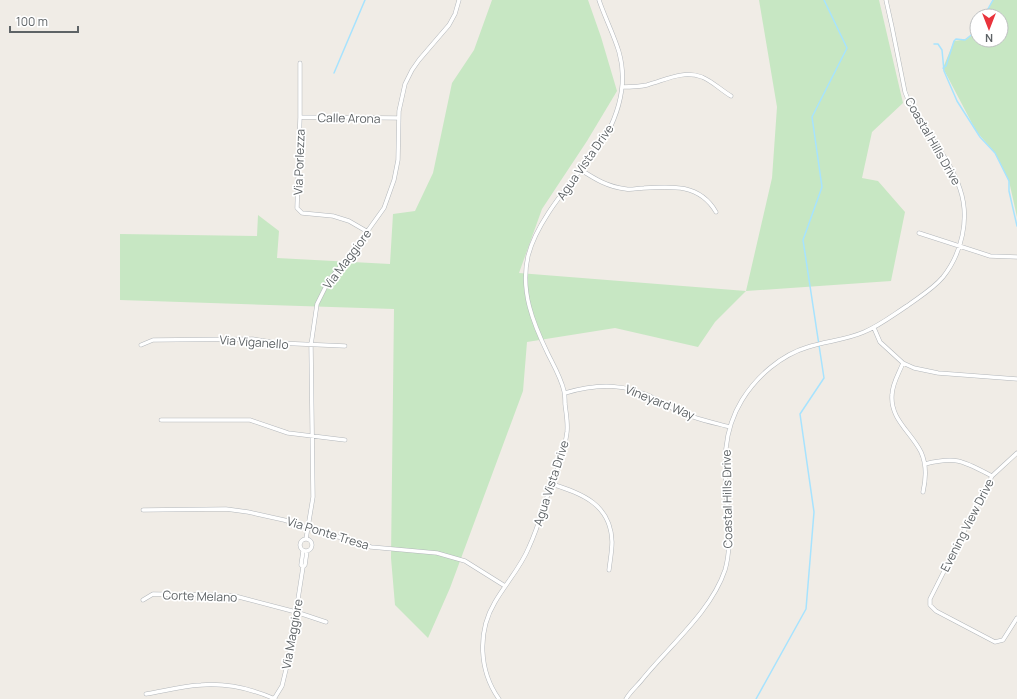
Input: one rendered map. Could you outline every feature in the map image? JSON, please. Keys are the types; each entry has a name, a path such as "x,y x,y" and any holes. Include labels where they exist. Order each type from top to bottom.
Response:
{"street":[{"name":"Via Maggiore","path":"306,539 313,497 311,345 316,311 322,292 328,280 368,232 384,208 394,180 398,160 398,118 401,96 412,70 449,25 455,14 459,0"},
{"name":"Agua Vista Drive","path":"499,699 487,677 484,667 482,647 487,617 505,586 520,567 530,546 563,451 567,424 565,393 532,320 527,296 526,276 528,256 536,234 545,219 603,141 611,126 618,107 622,87 622,72 619,53 599,0"},
{"name":"Coastal Hills Drive","path":"626,699 707,605 723,575 729,547 724,465 726,444 739,404 750,389 765,372 781,360 797,351 852,337 874,328 931,289 943,277 952,263 959,247 964,228 963,201 960,187 949,165 909,102 905,92 886,0"},
{"name":"Via Porlezza","path":"300,63 297,208 302,213 333,216 349,220 368,232"},
{"path":"622,87 642,86 673,76 688,74 707,80 730,96"},
{"name":"Calle Arona","path":"300,117 398,118"},
{"path":"581,170 609,186 631,189 676,187 690,190 706,200 716,212"},
{"path":"919,233 990,256 1017,258"},
{"path":"874,328 880,342 903,363 920,370 938,373 1017,379"},
{"name":"Via Viganello","path":"141,345 153,340 253,339 278,343 345,346"},
{"path":"903,363 895,381 892,394 894,414 921,453 926,480 924,492"},
{"name":"Vineyard Way","path":"565,393 595,386 624,387 657,399 674,410 730,428"},
{"path":"161,420 250,420 288,433 345,440"},
{"name":"Evening View Drive","path":"1017,453 992,476 931,597 930,605 936,611 995,642 1003,640 1017,618"},
{"path":"924,464 954,459 964,461 992,476"},
{"path":"552,484 584,496 598,506 609,526 612,541 609,570"},
{"name":"Via Ponte Tresa","path":"143,510 233,510 272,516 371,547 437,554 465,561 505,586"},
{"path":"306,539 310,540 312,544 310,549 305,551 300,548 300,544 302,540 306,539"},
{"name":"Via Maggiore","path":"275,699 282,686 289,657 303,567 301,565 305,551"},
{"name":"Corte Melano","path":"143,600 153,594 220,595 242,597 326,622"},
{"path":"146,694 200,685 220,685 235,686 258,692 275,699"}],"green space":[{"path":"492,0 588,0 617,91 587,141 542,209 519,273 746,291 715,322 698,347 615,328 527,342 523,391 450,588 428,638 395,605 391,558 394,309 120,300 120,234 257,236 258,215 279,231 277,258 390,264 393,214 415,211 433,173 452,83 474,50"},
{"path":"759,0 879,0 903,103 872,132 862,178 878,181 905,212 891,281 746,291 772,178 777,107"},
{"path":"993,0 1017,0 1017,217 1009,181 995,153 976,131 943,68 954,41 969,37 969,48 1009,48 1009,8 988,8"}],"waterway":[{"path":"334,73 365,0"},
{"path":"756,699 806,609 814,512 800,414 824,378 803,240 822,187 812,117 847,48 824,0"},
{"path":"988,8 993,0"},
{"path":"943,68 946,66 954,41 956,39 965,40 969,37"},
{"path":"934,44 938,44 942,50 944,71 957,101 980,137 995,153 1009,181 1009,191 1017,226"}]}
